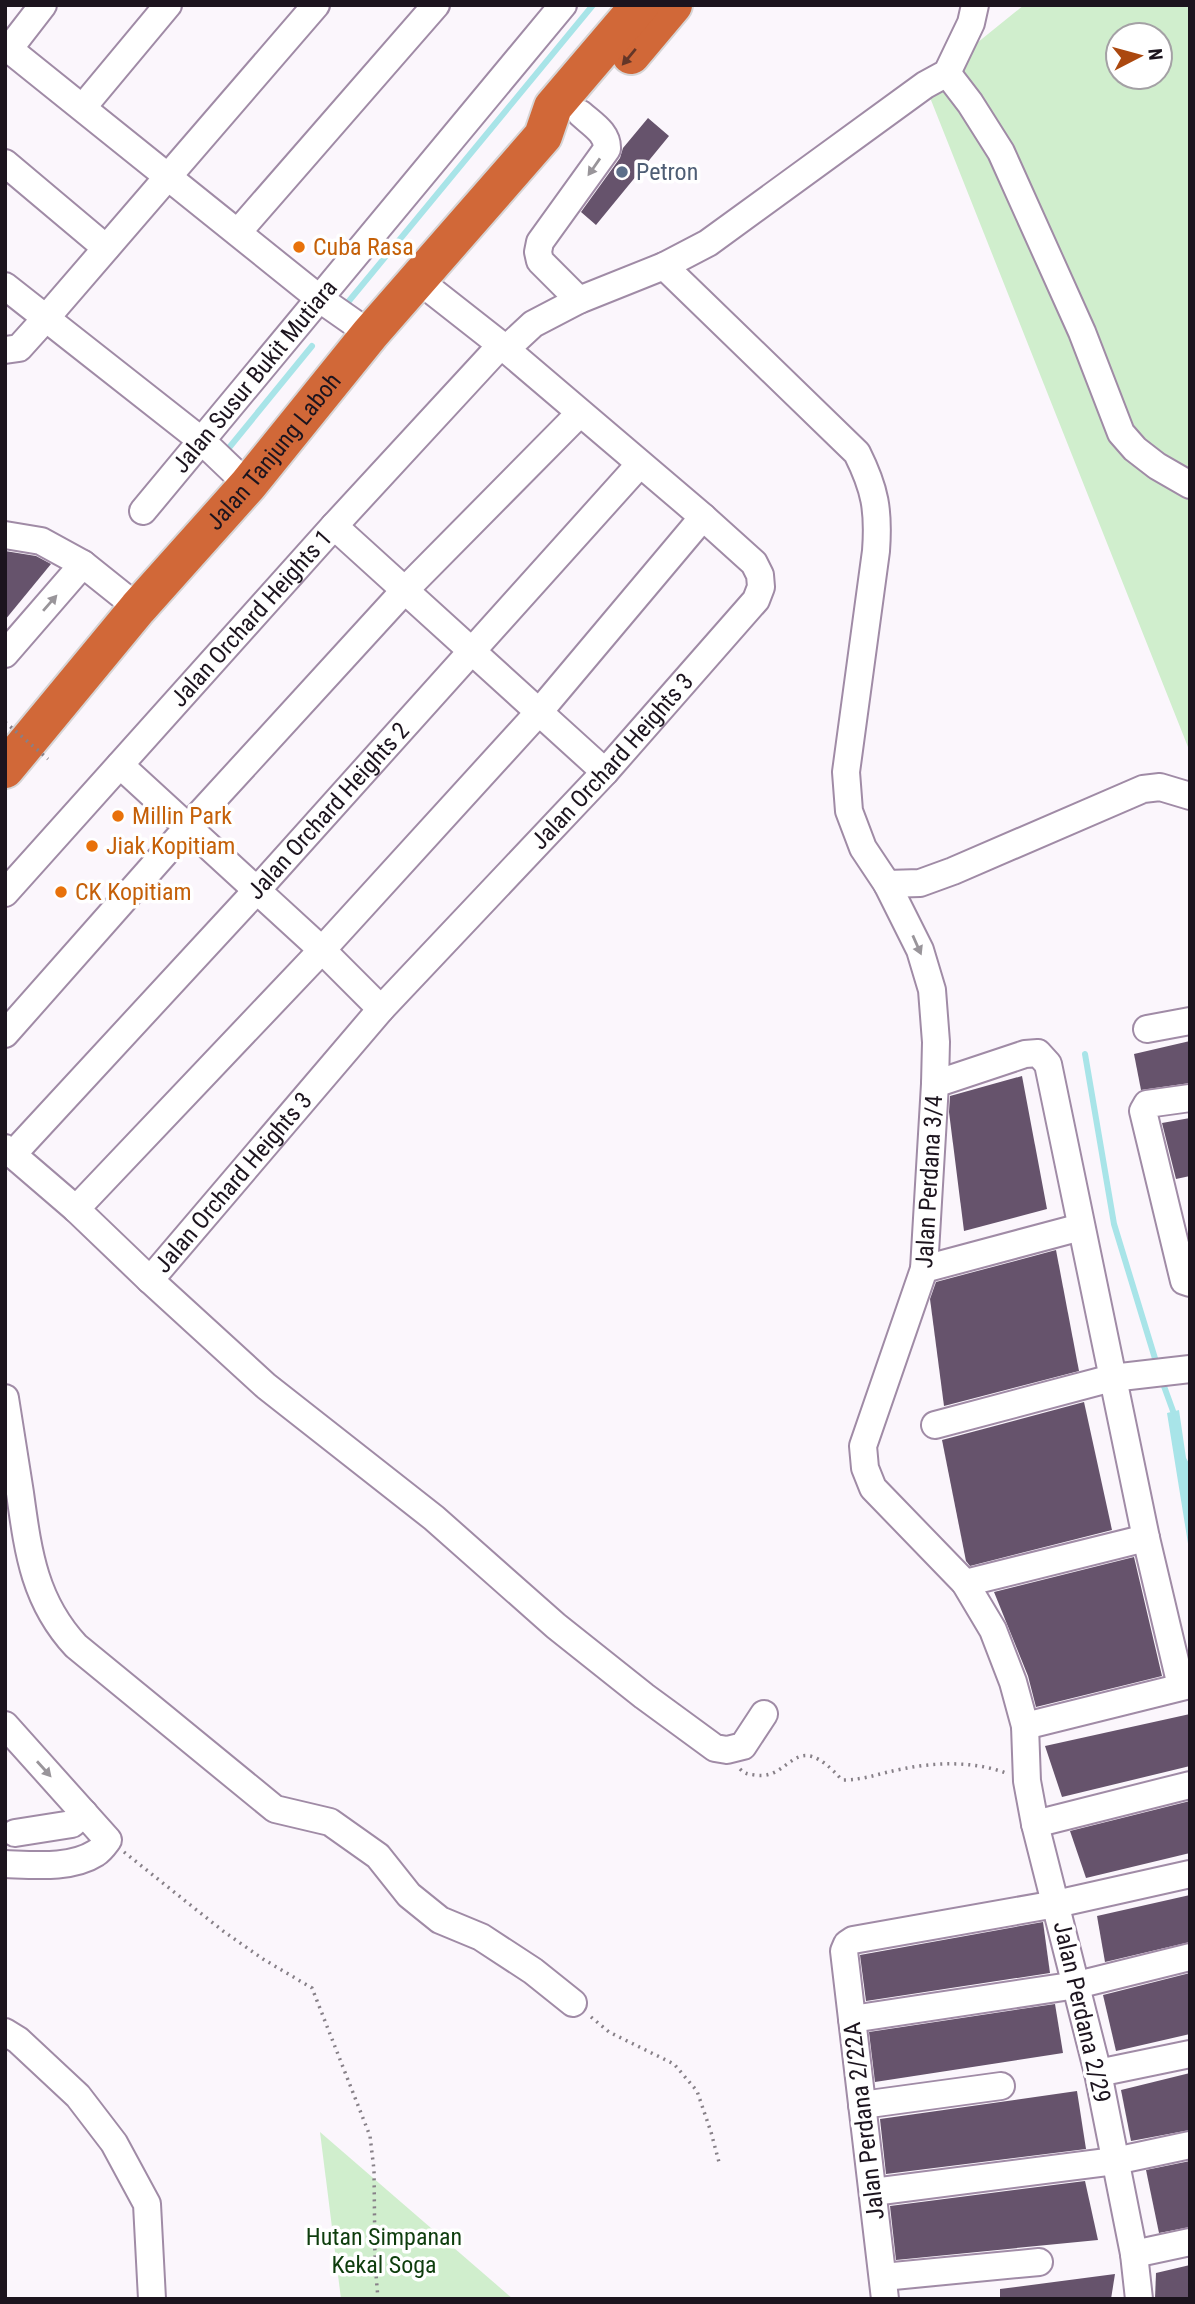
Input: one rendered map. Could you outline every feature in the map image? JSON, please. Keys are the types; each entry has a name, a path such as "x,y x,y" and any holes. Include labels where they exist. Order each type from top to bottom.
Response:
{"highway":[{"name":"Jalan Tanjung Laboh","path":"543,136 575,121 673,5"},
{"name":"Jalan Tanjung Laboh","path":"18,762 138,608 248,485 343,315 438,295 543,136 553,107 629,9"}],"street":[{"path":"43,5 7,47 343,315"},
{"path":"83,107 168,5"},
{"path":"5,350 19,348 316,5"},
{"path":"239,232 436,5"},
{"path":"975,5 971,23 947,73 1001,152 1082,332 1121,433 1135,449 1157,466 1190,485"},
{"name":"Jalan Susur Bukit Mutiara","path":"143,511 202,441 343,315 554,9"},
{"name":"Jalan Orchard Heights 1","path":"5,894 334,526 503,347 533,324 579,300 664,266 708,243 925,85 947,73"},
{"path":"579,300 540,261 538,252 540,242 607,149 604,134 580,114"},
{"path":"5,163 106,248"},
{"path":"664,266 857,453 871,482 878,519 876,551 846,772 849,811 863,848 887,884 920,950 932,990 936,1042 935,1084"},
{"path":"5,286 202,441 248,485"},
{"name":"Jalan Orchard Heights 3","path":"150,1280 381,1009 605,772 756,600 761,587 760,575 754,563 503,347 438,295"},
{"path":"5,1034 188,827 404,591 580,414"},
{"name":"Jalan Orchard Heights 2","path":"9,1151 257,890 639,465"},
{"path":"76,1209 322,950 539,712 703,517"},
{"path":"334,526 605,772"},
{"path":"5,534 41,541 83,564 138,608"},
{"path":"5,654 83,564"},
{"path":"120,765 322,950 381,1009"},
{"path":"887,884 920,883 931,879 1143,789 1160,787 1190,796"},
{"path":"1147,1029 1190,1021"},
{"name":"Jalan Perdana 3/4","path":"1026,1726 993,1630 965,1583 873,1488 865,1468 863,1446 924,1269 935,1084 1025,1054 1038,1053 1048,1063 1146,1538 1186,1685"},
{"path":"1190,1098 1147,1104 1143,1111 1184,1280 1190,1283"},
{"path":"9,1151 76,1209 266,1386 434,1518 556,1626 644,1696 715,1748 727,1750 743,1746 764,1714"},
{"path":"924,1269 1081,1227"},
{"path":"935,1425 1112,1378 1184,1370"},
{"path":"5,1398 30,1561 44,1599 62,1631 76,1646 275,1809 330,1822 378,1856 409,1895 440,1920 481,1937 534,1971 573,2003"},
{"path":"965,1583 1146,1538"},
{"path":"1026,1726 1186,1685"},
{"path":"5,1725 108,1840 97,1853 75,1861 45,1865 5,1864"},
{"name":"Jalan Perdana 2/29","path":"1026,1726 1027,1781 1035,1824 1098,2074 1134,2254 1139,2299"},
{"path":"1035,1824 1190,1785"},
{"path":"15,1833 72,1824 84,1812"},
{"path":"1056,1904 1190,1874"},
{"name":"Jalan Perdana 2/22A","path":"884,2288 844,1951 847,1944 853,1940 1056,1904"},
{"path":"852,2019 1077,1984 1190,1958"},
{"path":"5,2032 18,2040 78,2096 114,2143 147,2204 152,2299"},
{"path":"1098,2074 1190,2054"},
{"path":"862,2105 1002,2086"},
{"path":"873,2192 1115,2161 1190,2145"},
{"path":"1134,2254 1190,2242"},
{"path":"884,2288 1039,2262"}],"path":[{"path":"5,722 18,762"},
{"path":"727,1750 744,1773 764,1777 794,1758 808,1755 830,1766 842,1780 863,1780 904,1768 945,1764 990,1767 1027,1781"},
{"path":"108,1840 223,1931 262,1959 312,1988 370,2136 374,2170 378,2299"},
{"path":"573,2003 609,2032 674,2064 697,2091 720,2166"}],"green space":[{"path":"1024,5 1190,5 1190,752 925,85"},
{"name":"Hutan Simpanan Kekal Soga","path":"320,2132 513,2299 341,2299"}],"water":[{"path":"1179,1410 1186,1458 1190,1465 1190,1556 1167,1413"}],"building":[{"name":"Petron","path":"648,118 669,136 596,225 581,212 620,158 623,148"},
{"path":"5,551 36,556 51,564 5,620"},
{"path":"1190,1041 1190,1083 1141,1090 1134,1054"},
{"path":"1022,1076 1047,1209 964,1231 949,1112 950,1096"},
{"path":"1190,1118 1190,1176 1176,1179 1162,1123"},
{"path":"1056,1250 1079,1371 944,1406 930,1299 936,1282"},
{"path":"1084,1402 1112,1530 970,1566 966,1561 942,1440"},
{"path":"1134,1557 1162,1676 1036,1707 1028,1676 994,1592"},
{"path":"1190,1714 1190,1766 1062,1797 1045,1746"},
{"path":"1190,1801 1190,1853 1086,1878 1070,1831"},
{"path":"1190,1895 1190,1942 1105,1962 1097,1916"},
{"path":"1043,1922 1050,1973 866,2001 860,1955"},
{"path":"1190,1973 1190,2034 1116,2051 1103,1995"},
{"path":"1055,2004 1063,2053 875,2082 869,2032"},
{"path":"1190,2073 1190,2130 1131,2141 1121,2090"},
{"path":"1077,2091 1086,2149 886,2174 880,2119"},
{"path":"1190,2161 1190,2227 1159,2233 1146,2170"},
{"path":"1085,2181 1098,2240 896,2260 890,2206"},
{"path":"1190,2265 1190,2299 1155,2299 1156,2273"},
{"path":"1115,2274 1111,2299 1000,2299 1000,2289"}],"waterway":[{"path":"344,307 593,5"},
{"path":"228,449 312,346"},
{"path":"1085,1054 1114,1224 1157,1365"},
{"path":"1161,1378 1173,1411"}],"place":[{"name":"Petron","path":"622,172"},
{"name":"Cuba Rasa","path":"299,247"},
{"name":"Millin Park","path":"118,816"},
{"name":"Jiak Kopitiam","path":"92,846"},
{"name":"CK Kopitiam","path":"61,892"}]}
